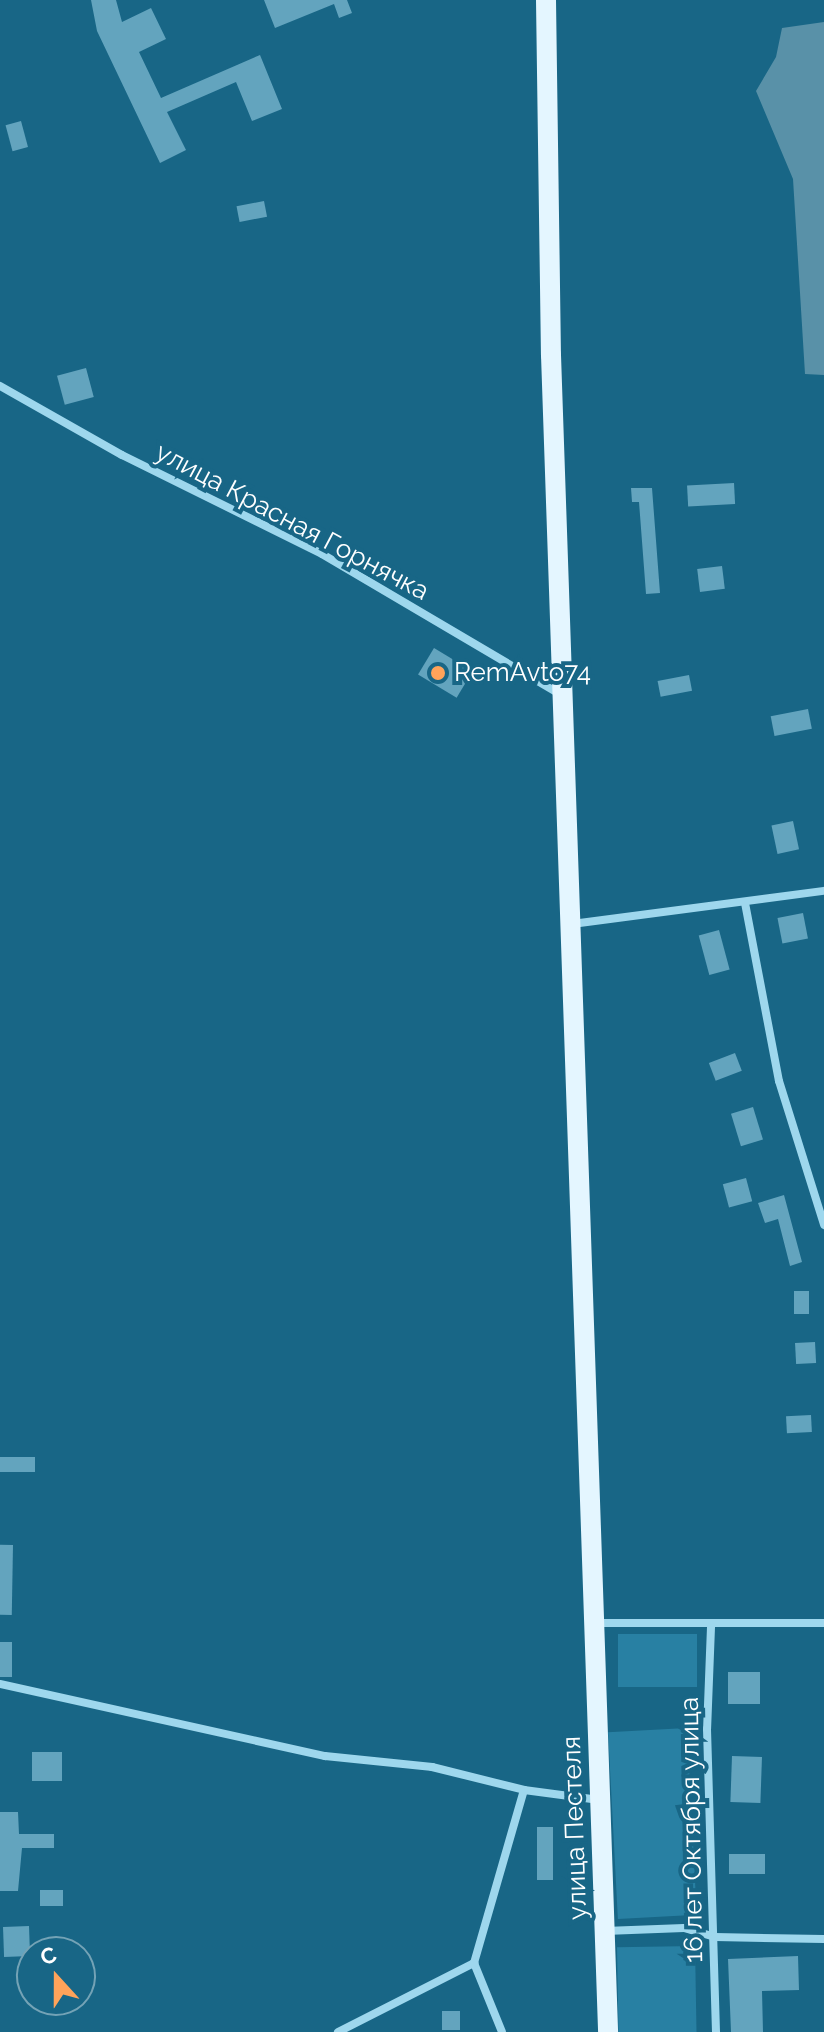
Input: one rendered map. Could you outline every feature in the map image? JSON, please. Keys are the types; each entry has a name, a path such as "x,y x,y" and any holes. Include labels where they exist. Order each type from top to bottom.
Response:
{"main road":[{"name":"улица Пестеля","path":"546,0 592,1623 608,2032"}],"street":[{"name":"улица Красная Горнячка","path":"0,386 122,455 322,554 564,697"},
{"path":"571,924 824,891"},
{"path":"745,903 779,1081 824,1225"},
{"path":"592,1623 711,1627 824,1623"},
{"name":"16 лет Октября улица","path":"711,1627 707,1729 716,2032"},
{"path":"0,1684 325,1756 432,1767 524,1790 601,1800"},
{"path":"502,2032 474,1963 524,1790"},
{"path":"604,1931 684,1928 715,1937 824,1939"},
{"path":"338,2032 474,1963"}],"shaded area":[{"path":"824,22 824,375 805,374 793,179 756,91 776,57 782,28"},
{"path":"618,1634 697,1634 697,1687 618,1687"},
{"path":"687,1728 697,1915 618,1919 608,1732"},
{"path":"695,1946 697,2032 618,2032 617,1947"}],"building":[{"path":"91,0 116,0 122,22 151,8 166,39 139,52 161,98 260,55 282,109 252,121 236,82 167,112 186,150 160,163 97,31"},
{"path":"264,0 347,0 352,13 339,18 334,4 275,28"},
{"path":"21,121 28,147 13,151 6,125"},
{"path":"264,201 267,217 240,222 237,206"},
{"path":"86,368 94,397 65,405 57,376"},
{"path":"734,483 735,504 688,506 687,485"},
{"path":"631,488 652,488 660,593 646,594 639,502 632,502"},
{"path":"722,566 725,589 700,592 697,569"},
{"path":"434,648 473,671 457,698 418,675"},
{"path":"689,675 692,691 661,697 658,681"},
{"path":"808,709 812,729 775,736 771,716"},
{"path":"793,821 799,849 778,854 771,826"},
{"path":"803,913 808,939 782,943 777,918"},
{"path":"719,930 730,970 709,975 699,935"},
{"path":"735,1053 742,1071 716,1081 709,1063"},
{"path":"753,1107 763,1140 741,1146 731,1114"},
{"path":"746,1178 752,1201 729,1207 723,1184"},
{"path":"784,1195 802,1262 790,1266 778,1219 765,1223 758,1203"},
{"path":"794,1291 809,1291 809,1314 794,1314"},
{"path":"815,1342 816,1363 796,1364 795,1343"},
{"path":"811,1415 812,1432 787,1433 786,1416"},
{"path":"0,1457 35,1457 35,1472 0,1472"},
{"path":"0,1545 13,1545 12,1615 0,1615"},
{"path":"0,1642 12,1642 12,1677 0,1677"},
{"path":"728,1672 760,1672 760,1704 728,1704"},
{"path":"32,1752 62,1752 62,1781 32,1781"},
{"path":"732,1756 762,1757 760,1803 730,1802"},
{"path":"0,1812 18,1812 19,1834 54,1834 54,1848 22,1848 18,1891 0,1891"},
{"path":"537,1827 553,1827 553,1880 537,1880"},
{"path":"729,1854 765,1854 765,1874 729,1874"},
{"path":"40,1890 63,1890 63,1906 40,1906"},
{"path":"29,1926 29,1936 16,1936 16,1956 4,1957 3,1927"},
{"path":"798,1956 799,1990 762,1991 763,2032 731,2032 728,1959"},
{"path":"442,2011 460,2011 460,2030 442,2030"}],"place":[{"name":"RemAvto74","path":"438,673"}]}
